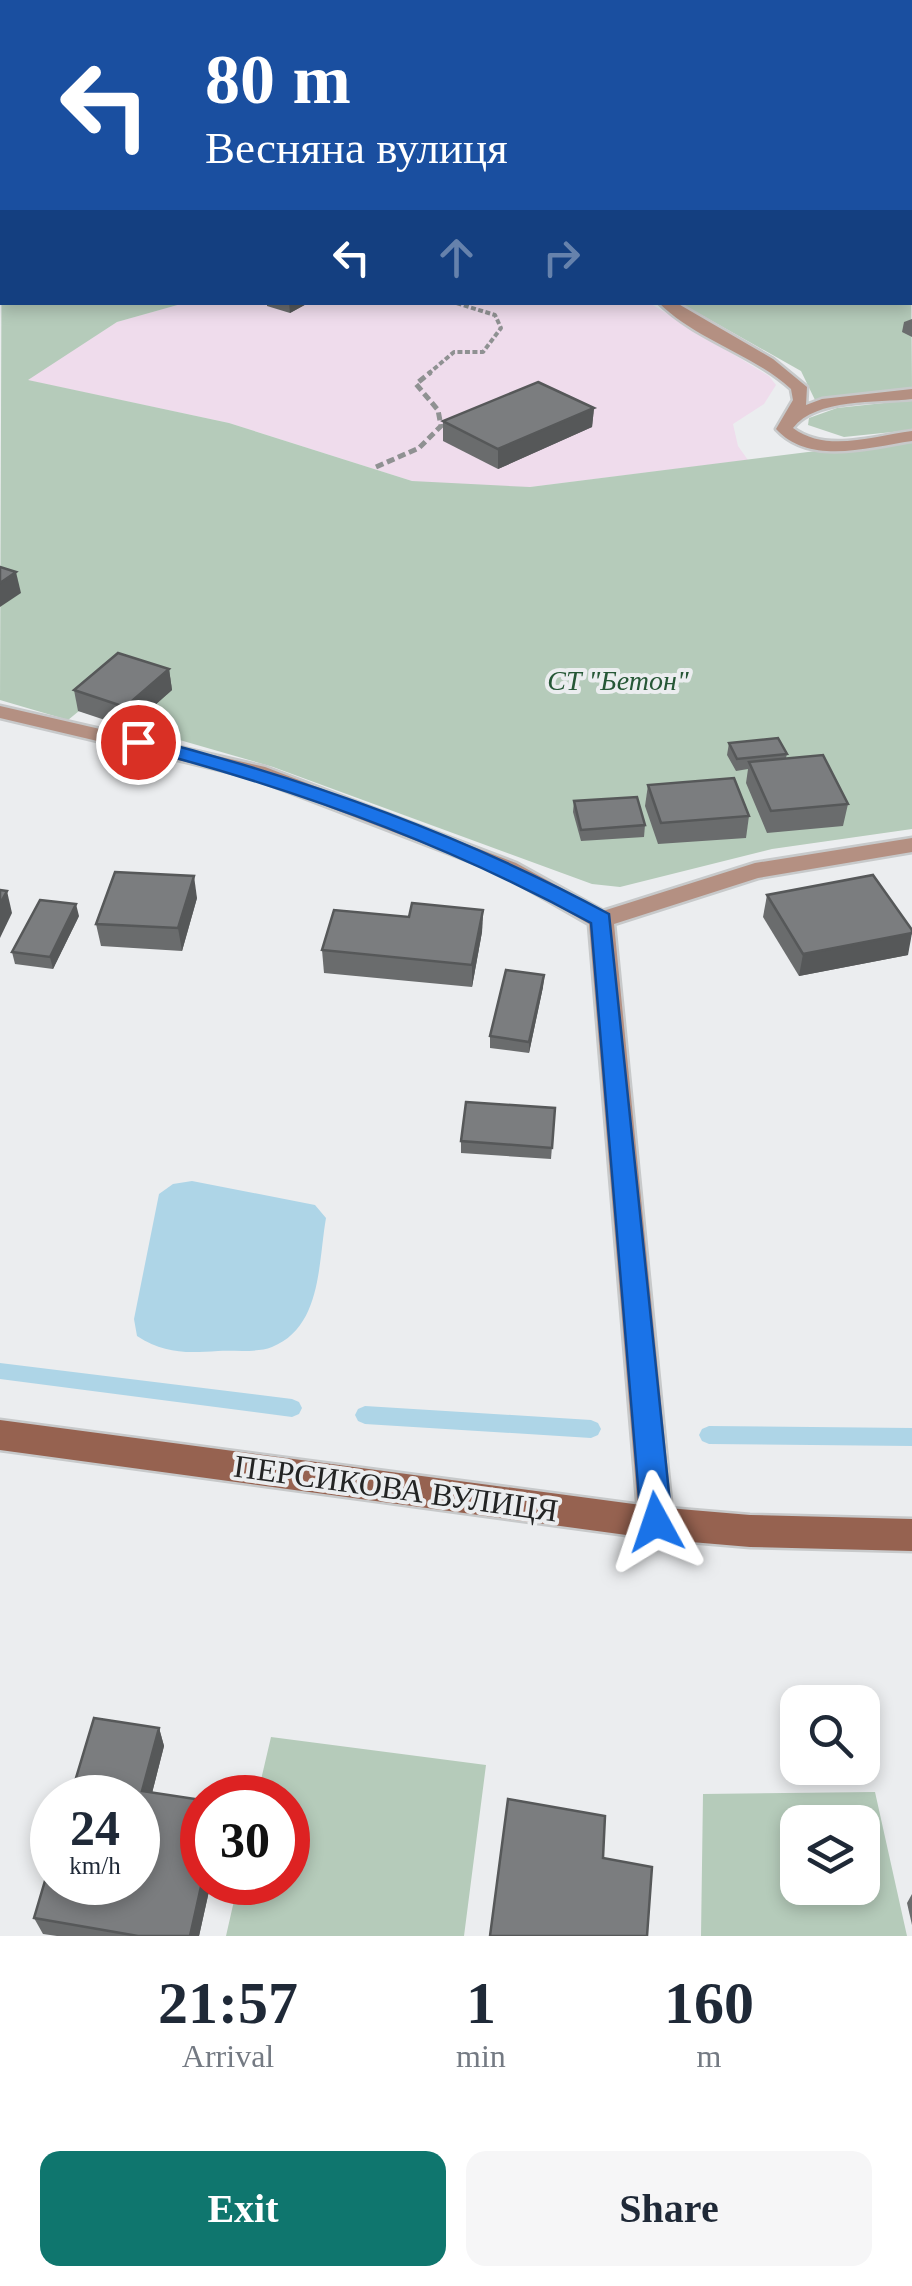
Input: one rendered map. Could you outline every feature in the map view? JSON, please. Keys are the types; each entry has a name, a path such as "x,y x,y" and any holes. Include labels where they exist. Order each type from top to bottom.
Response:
{"main road":[{"name":"ПЕРСИКОВА ВУЛИЦЯ","path":"0,1436 656,1522 750,1531 912,1535"}],"street":[{"path":"670,305 792,380 803,393 786,422 784,429 790,435 821,446 912,436"},
{"path":"786,422 806,408 822,404 912,394"},
{"path":"0,712 257,772 508,868 601,920 754,871 912,845"},
{"path":"601,920 656,1522"}],"path":[{"path":"376,467 419,448 440,426 438,410 416,384 454,352 483,352 498,335 501,328 495,315 463,305"}],"shaded area":[{"path":"177,305 653,305 769,376 776,385 764,404 733,424 738,446 748,460 530,487 466,487 412,481 229,423 26,380 117,322"}],"green space":[{"name":"СТ \"Бетон\"","path":"1,305 177,305 117,322 28,380 229,423 412,481 530,487 912,439 912,829 772,849 620,887 592,884 273,767 79,711 68,720 0,700"},
{"path":"684,305 911,305 912,390 815,400 801,371"},
{"path":"912,400 912,430 844,437 808,425 809,418 837,408"},
{"path":"271,1737 486,1765 464,1936 226,1936 233,1905 310,1905 310,1775 262,1775"},
{"path":"875,1792 878,1805 780,1805 780,1905 880,1905 880,1814 907,1936 701,1936 703,1794"}],"water":[{"path":"192,1181 315,1205 326,1218 319,1273 309,1309 288,1338 272,1347 186,1352 166,1349 137,1336 134,1319 159,1194 173,1184"}],"building":[{"path":"538,382 594,408 498,449 443,421"},
{"path":"0,567 16,572 0,583"},
{"path":"118,653 169,669 125,707 74,690"},
{"path":"778,738 787,754 737,759 729,743"},
{"path":"823,755 848,804 771,811 749,762"},
{"path":"734,778 749,816 661,823 648,785"},
{"path":"637,797 645,825 581,830 574,801"},
{"path":"115,872 194,876 178,928 96,924"},
{"path":"873,875 912,933 803,954 767,895"},
{"path":"40,900 76,904 50,957 12,952"},
{"path":"412,903 483,910 472,965 322,950 334,910 409,917"},
{"path":"506,970 544,975 529,1042 490,1036"},
{"path":"466,1102 555,1108 552,1148 461,1141"},
{"path":"94,1718 159,1728 146,1775 77,1775"},
{"path":"160,1794 180,1797 180,1905 197,1905 190,1936 138,1936 34,1918 38,1905 160,1905"},
{"path":"508,1799 605,1816 603,1858 652,1867 647,1936 490,1936"}],"waterway":[{"path":"0,1371 292,1408"},
{"path":"365,1415 591,1429"},
{"path":"709,1435 912,1437"}],"route":[{"path":"138,742 214,758 257,772 508,868 601,920 656,1522"}]}
